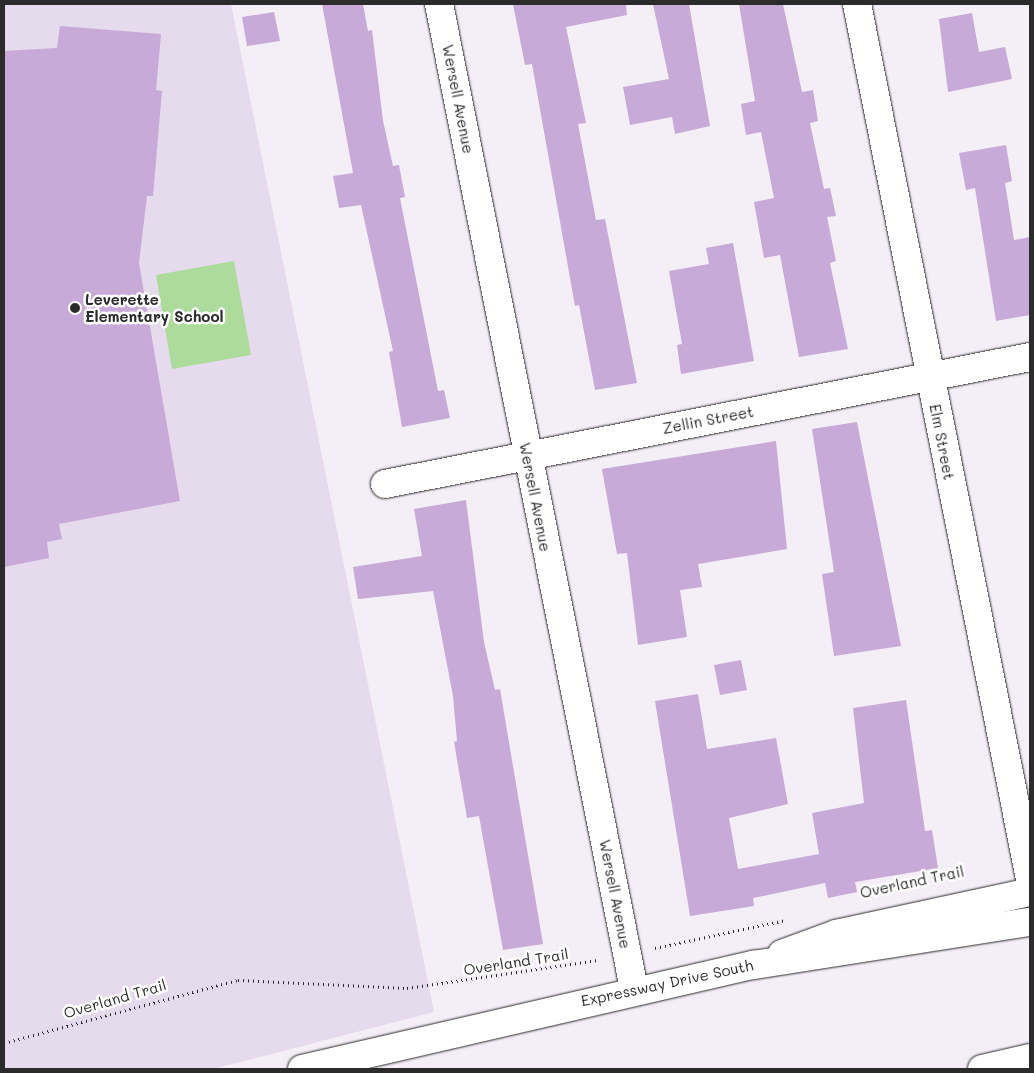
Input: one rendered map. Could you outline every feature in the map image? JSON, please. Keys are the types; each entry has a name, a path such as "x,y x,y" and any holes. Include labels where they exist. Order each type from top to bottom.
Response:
{"main road":[{"name":"Wersell Avenue","path":"439,4 634,990"},
{"name":"Elm Street","path":"857,4 929,377 1030,879"},
{"name":"Zellin Street","path":"386,484 1030,357"},
{"name":"Expressway Drive South","path":"302,1069 634,990 754,964 836,934 1030,892"},
{"path":"754,964 1030,922"},
{"path":"982,1069 1030,1058"}],"path":[{"name":"Overland Trail","path":"4,1042 238,980 407,988 627,954 793,919"}],"shaded area":[{"path":"4,4 231,4 434,1012 213,1069 4,1069"}],"green space":[{"path":"234,261 251,355 172,369 156,275"}],"building":[{"path":"322,4 363,4 368,31 372,30 383,121 393,166 399,165 405,197 400,198 438,391 444,390 450,418 402,427 389,352 393,351 361,205 339,208 333,176 353,173"},
{"path":"513,4 626,4 627,15 566,27 586,123 578,124 596,220 605,219 637,383 595,390 579,305 575,306 532,64 525,65"},
{"path":"653,4 689,4 710,126 675,134 672,117 630,125 623,87 669,79"},
{"path":"739,4 783,4 802,92 813,90 818,121 810,123 824,189 830,188 836,216 827,217 836,261 830,263 848,349 799,357 780,255 764,258 754,202 774,198 761,132 746,135 741,104 755,101"},
{"path":"274,12 280,41 247,46 242,17"},
{"path":"972,13 979,52 1005,47 1012,79 948,92 939,19"},
{"name":"Leverette Elementary School","path":"60,26 161,34 156,90 162,91 153,196 147,196 139,263 180,501 59,524 62,539 47,542 49,558 4,567 4,51 57,48"},
{"path":"1006,145 1012,181 1005,183 1014,240 1030,237 1030,315 996,321 975,188 966,190 959,153"},
{"path":"733,243 754,361 681,374 677,345 682,344 669,271 709,264 706,248"},
{"path":"857,422 901,646 834,656 822,574 834,572 812,429"},
{"path":"776,441 787,549 698,564 702,587 680,590 687,637 638,645 627,553 617,554 602,469"},
{"path":"466,500 484,642 495,690 500,689 543,944 503,950 479,816 467,818 454,742 457,741 453,696 433,591 358,599 353,567 422,556 414,509"},
{"path":"741,660 747,690 720,695 714,665"},
{"path":"698,694 707,749 776,738 788,804 729,818 738,869 819,854 812,813 864,803 853,708 906,700 925,831 932,830 938,868 855,882 857,892 828,898 825,883 753,898 754,906 690,916 655,701"}],"place":[{"name":"Leverette Elementary School","path":"75,308"}]}
